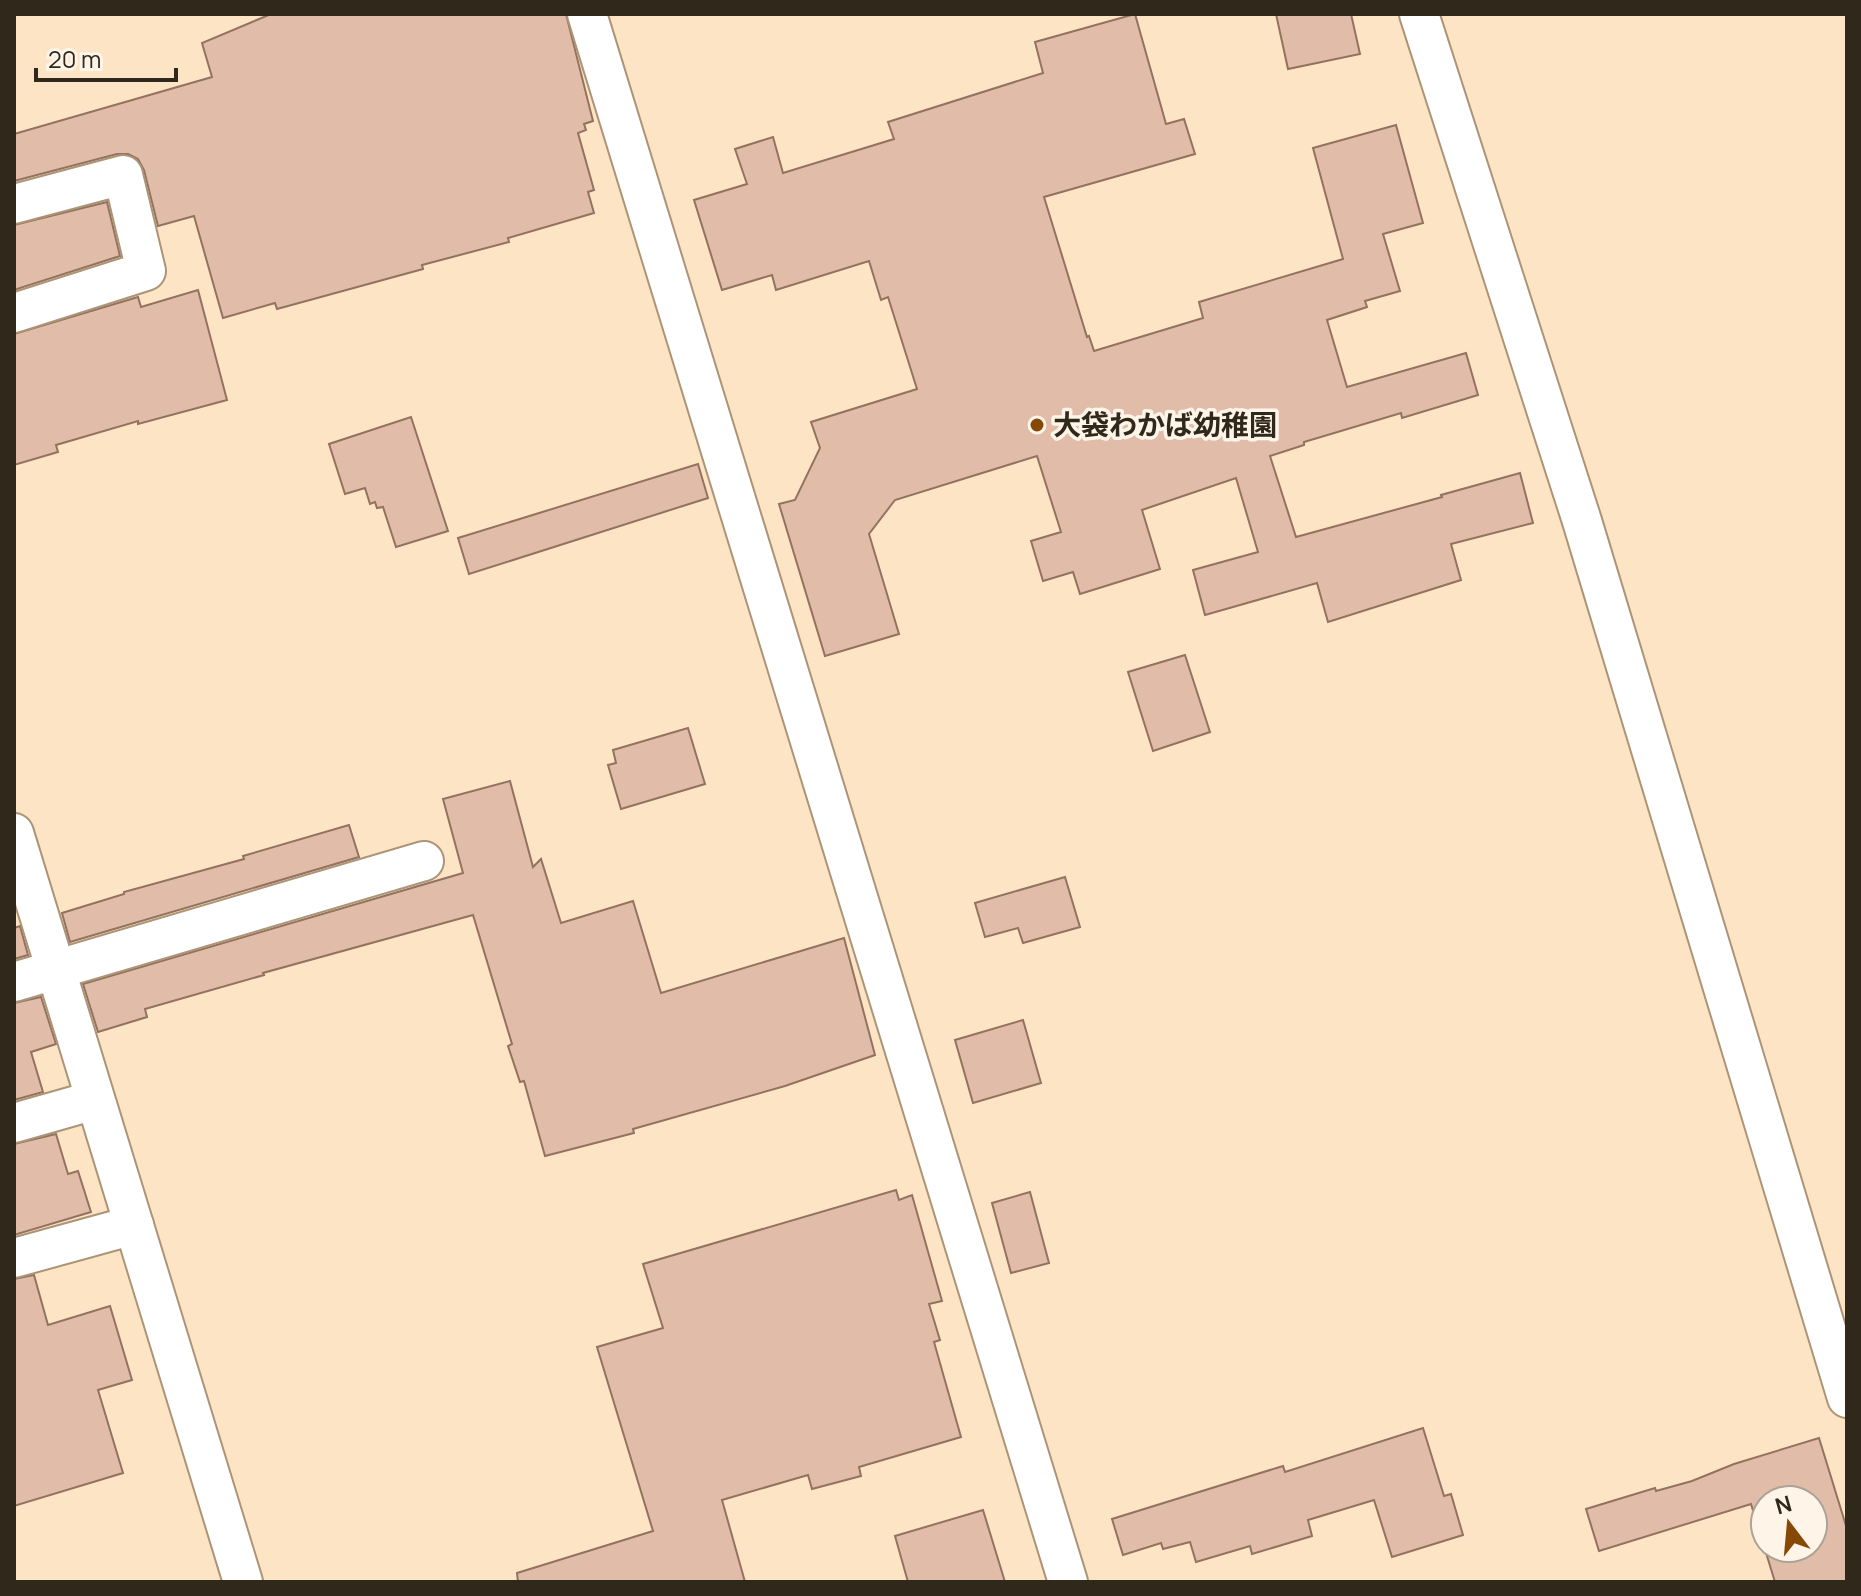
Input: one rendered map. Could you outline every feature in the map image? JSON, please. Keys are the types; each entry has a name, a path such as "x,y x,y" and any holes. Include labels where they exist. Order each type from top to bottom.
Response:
{"street":[{"path":"587,14 1068,1582"},
{"path":"1419,14 1582,521 1847,1398"},
{"path":"14,204 123,175 146,271 14,313"},
{"path":"16,844 243,1582"},
{"path":"14,982 424,861"},
{"path":"14,1123 95,1100"},
{"path":"14,1258 134,1225"}],"building":[{"path":"271,14 566,14 593,121 584,124 586,130 578,133 594,190 588,192 594,213 508,238 509,242 422,265 423,269 277,309 275,303 223,318 194,216 158,226 144,170 138,159 128,154 117,154 14,181 14,134 212,77 202,43"},
{"path":"1135,14 1166,124 1184,119 1195,154 1044,197 1094,351 1203,318 1199,302 1343,259 1313,148 1396,125 1423,223 1383,234 1400,291 1365,301 1367,307 1327,320 1347,387 1466,353 1478,395 1402,418 1401,413 1304,442 1304,445 1270,456 1296,537 1520,473 1533,523 1451,544 1461,580 1328,622 1317,583 1205,615 1193,570 1258,552 1236,478 1142,510 1160,569 1080,594 1073,572 1043,581 1031,541 1061,532 1037,456 895,500 869,534 899,634 825,656 779,504 795,500 820,448 811,422 917,389 888,297 881,300 869,261 776,290 772,275 722,290 694,200 747,184 735,149 773,137 783,173 894,139 888,122 1043,73 1035,42"},
{"path":"1276,14 1351,14 1360,54 1288,69"},
{"path":"107,202 120,256 14,290 14,225"},
{"path":"198,290 227,400 56,445 58,452 14,465 14,334 138,297 141,307"},
{"path":"411,417 448,531 396,547 383,507 377,508 375,502 370,504 365,488 345,494 329,444"},
{"path":"698,464 708,498 469,574 458,538"},
{"path":"1185,655 1210,732 1153,751 1128,672"},
{"path":"688,728 705,784 621,809 608,765 616,763 613,750"},
{"path":"510,781 533,867 541,859 561,923 633,901 661,993 844,938 875,1055 785,1086 633,1129 634,1133 545,1156 524,1081 520,1082 508,1046 512,1044 473,915 145,1009 147,1017 98,1032 83,984 463,873 443,799"},
{"path":"349,825 359,857 70,942 62,913"},
{"path":"1065,877 1080,927 1023,943 1018,928 985,937 975,903"},
{"path":"20,926 28,955 14,959 14,928"},
{"path":"41,997 56,1044 31,1052 43,1092 14,1100 14,1003"},
{"path":"1023,1020 1041,1083 973,1103 955,1040"},
{"path":"56,1134 68,1174 78,1171 91,1212 14,1235 14,1144"},
{"path":"896,1190 899,1200 912,1195 942,1301 929,1304 940,1340 934,1342 961,1437 859,1467 861,1476 812,1489 808,1475 722,1500 745,1582 518,1582 517,1573 653,1531 597,1347 663,1328 643,1264"},
{"path":"1030,1192 1049,1263 1011,1273 992,1203"},
{"path":"34,1275 48,1325 110,1306 132,1380 98,1390 123,1473 14,1506 14,1279"},
{"path":"1423,1428 1444,1496 1451,1494 1463,1535 1392,1557 1374,1500 1308,1520 1312,1536 1252,1554 1250,1546 1196,1562 1190,1542 1163,1549 1161,1543 1123,1555 1112,1519 1283,1466 1285,1472"},
{"path":"1819,1438 1847,1529 1847,1582 1775,1582 1769,1564 1829,1564 1829,1484 1749,1484 1749,1505 1599,1551 1586,1509 1655,1488 1656,1491 1734,1464"},
{"path":"983,1510 1005,1582 908,1582 895,1536"}],"place":[{"name":"大袋わかば幼稚園","path":"1037,425"}]}
